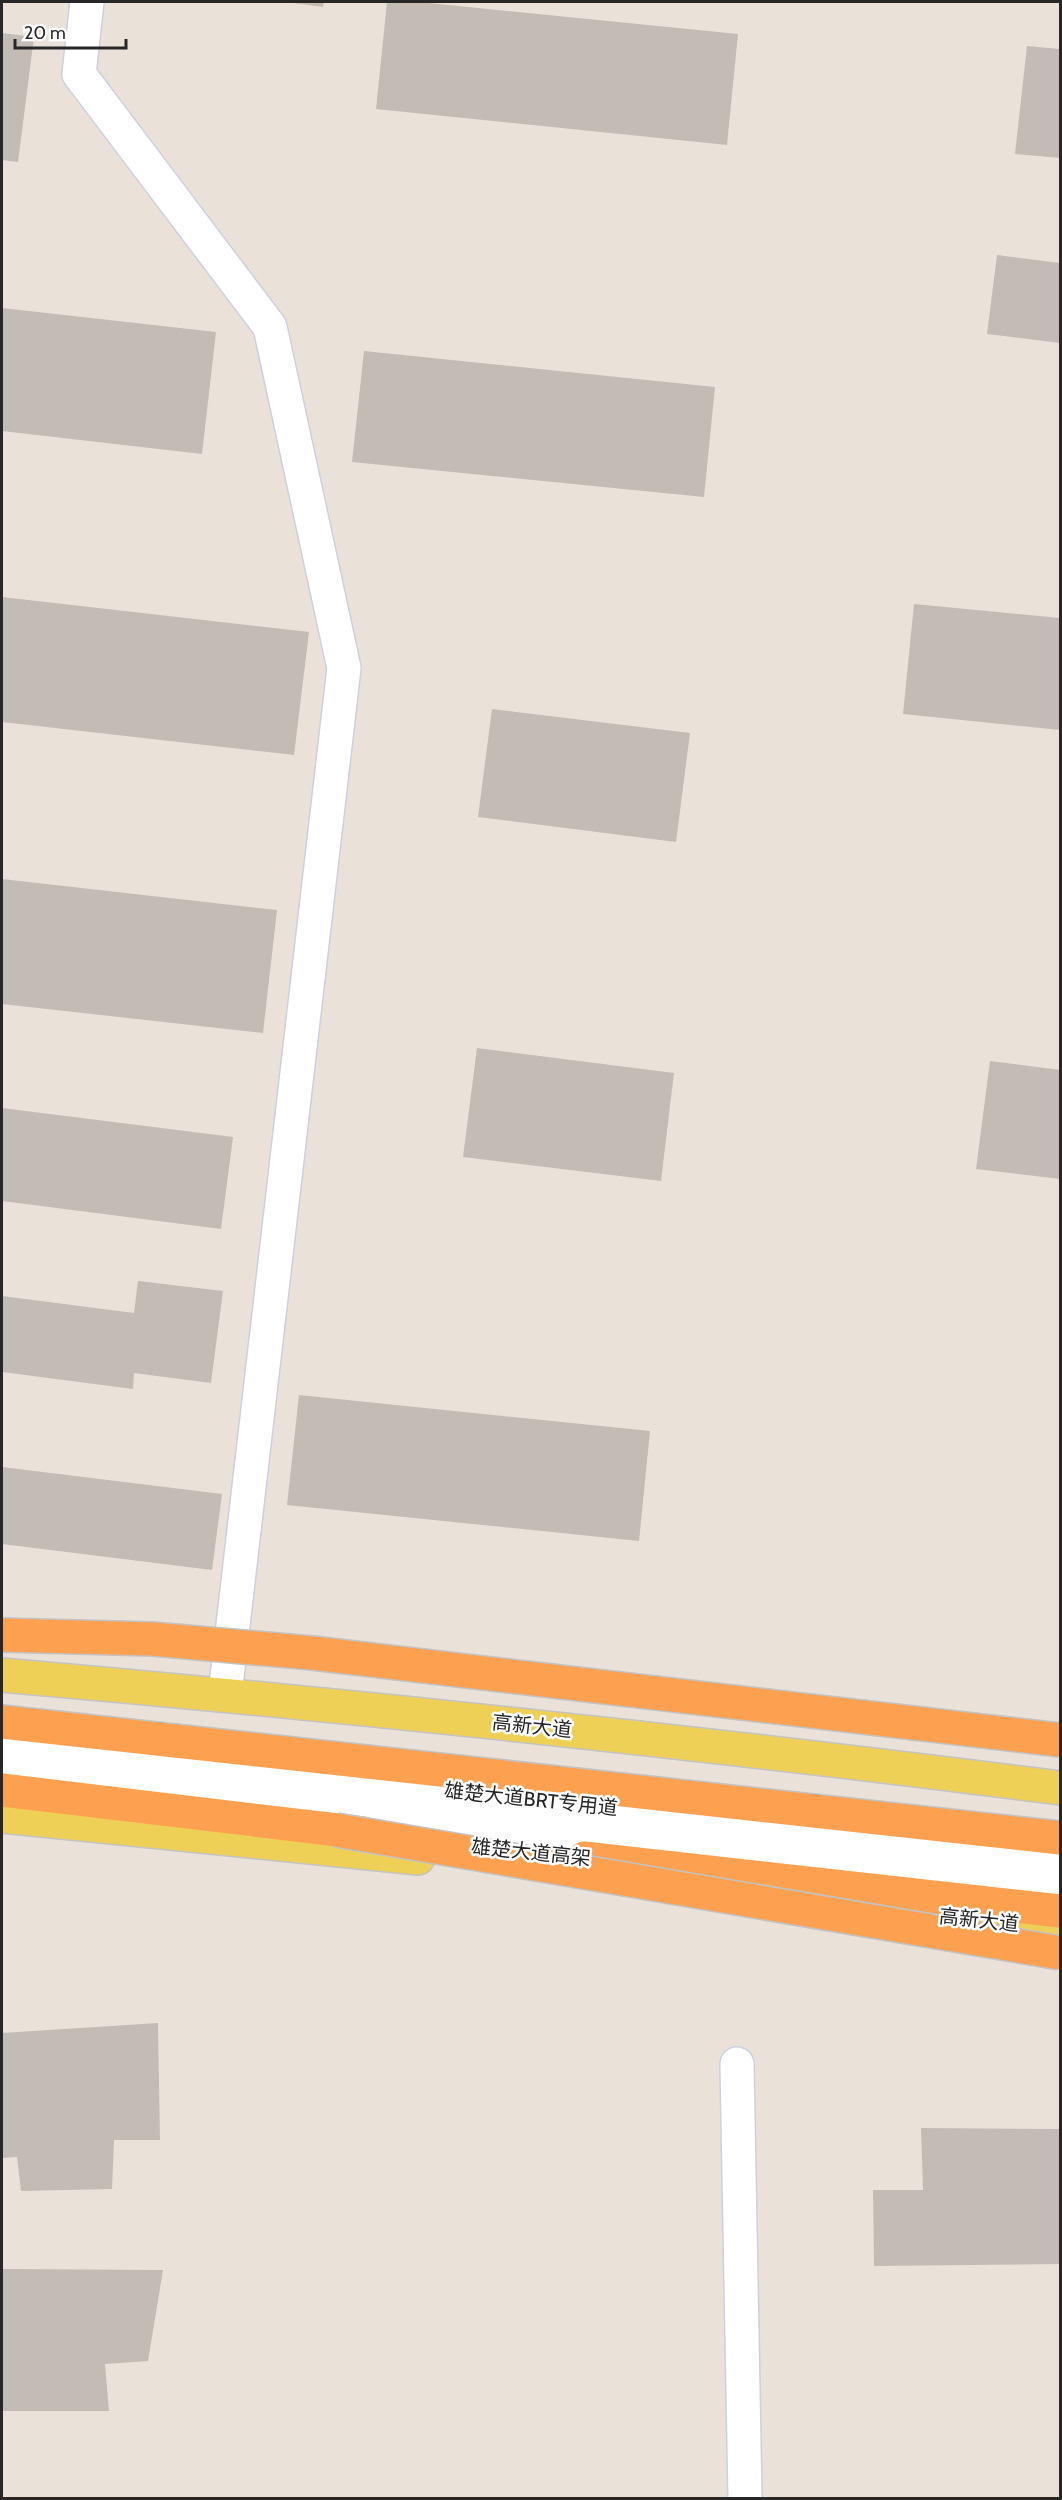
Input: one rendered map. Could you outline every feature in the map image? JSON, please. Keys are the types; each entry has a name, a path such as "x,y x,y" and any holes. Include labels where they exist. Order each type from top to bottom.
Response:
{"highway":[{"path":"2,1635 152,1639 312,1653 1060,1740"},
{"path":"2,1722 1060,1837"},
{"name":"雄楚大道高架","path":"2,1790 1060,1911"},
{"path":"336,1830 1060,1953"}],"main road":[{"name":"高新大道","path":"2,1675 225,1694 765,1750 1060,1788"},
{"name":"高新大道","path":"2,1816 334,1849 1060,1929"}],"street":[{"path":"87,2 79,75 270,327 344,668 225,1694"},
{"name":"雄楚大道BRT专用道","path":"2,1741 736,1821 1060,1860"},
{"name":"雄楚大道BRT专用道","path":"2,1773 1060,1890"},
{"path":"737,2064 745,2499"}],"building":[{"path":"286,2 324,2 323,7"},
{"path":"387,2 419,2 738,34 727,145 376,109"},
{"path":"2,33 34,37 18,162 2,160"},
{"path":"1027,46 1060,49 1060,158 1015,154"},
{"path":"997,255 1060,263 1060,343 987,334"},
{"path":"2,308 216,332 202,454 2,431"},
{"path":"364,351 715,387 704,497 352,462"},
{"path":"2,597 309,632 294,755 2,722"},
{"path":"914,604 1060,618 1060,730 903,714"},
{"path":"492,709 690,733 676,842 478,817"},
{"path":"2,879 277,910 263,1033 2,1004"},
{"path":"477,1048 674,1073 661,1181 463,1157"},
{"path":"990,1061 1060,1070 1060,1179 976,1169"},
{"path":"2,1108 233,1137 221,1229 2,1201"},
{"path":"138,1281 223,1291 211,1383 134,1373 133,1389 2,1372 2,1296 134,1313"},
{"path":"299,1395 650,1431 639,1541 287,1505"},
{"path":"2,1467 222,1494 212,1570 2,1544"},
{"path":"158,2023 160,2140 114,2140 112,2189 21,2191 17,2157 2,2158 2,2033"},
{"path":"921,2128 1060,2129 1060,2264 874,2266 873,2190 923,2190"},
{"path":"2,2269 163,2270 148,2361 105,2364 109,2411 2,2411"}]}
